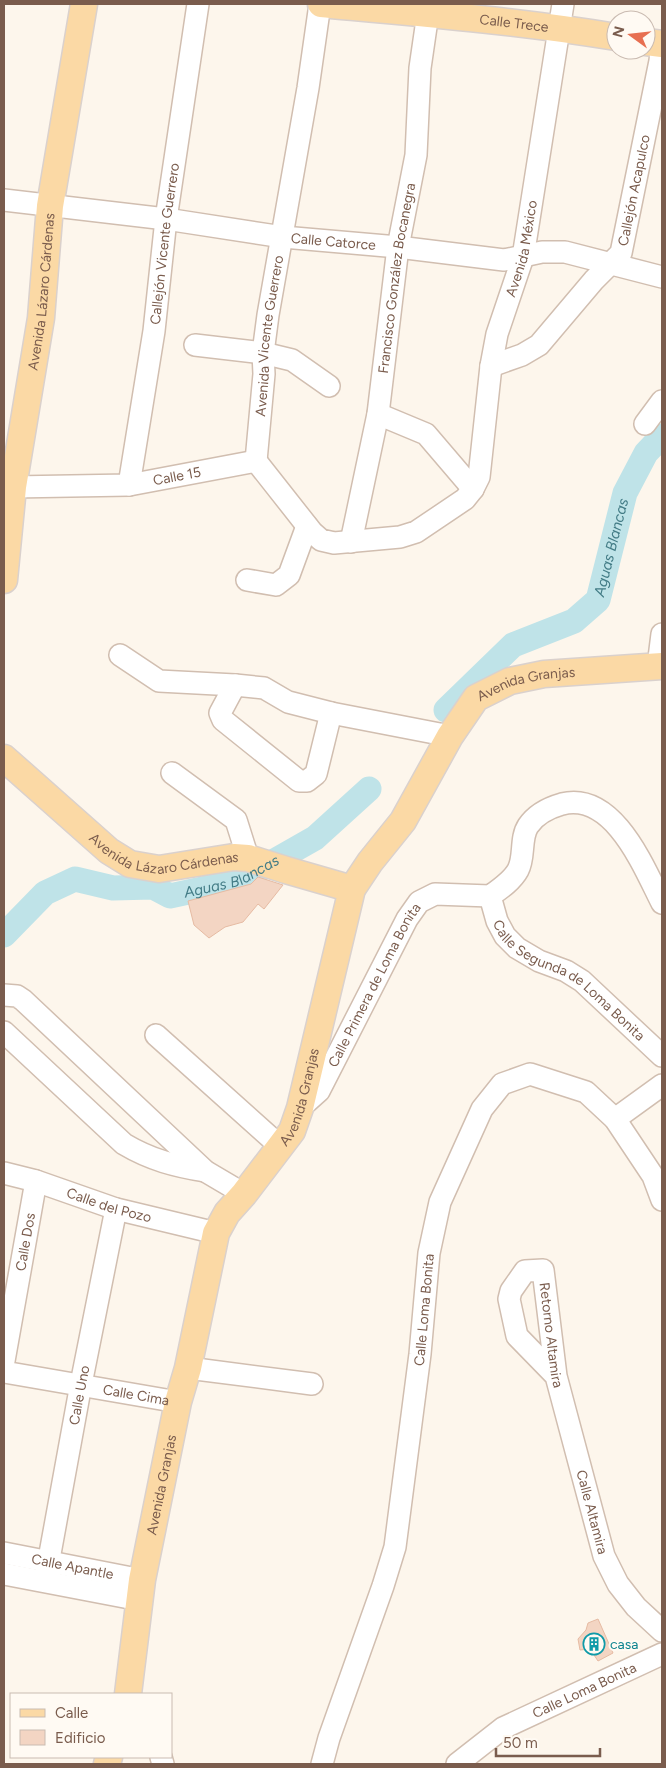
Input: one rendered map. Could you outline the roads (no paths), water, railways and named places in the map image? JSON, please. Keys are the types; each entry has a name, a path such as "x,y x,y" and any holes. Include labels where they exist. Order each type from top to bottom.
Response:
{"main road":[{"name":"Avenida Lázaro Cárdenas","path":"4,580 9,486 41,318 50,206 84,4"},
{"name":"Calle Trece","path":"320,4 561,16 606,33"},
{"name":"Avenida Granjas","path":"128,1693 141,1590 178,1402 188,1368 216,1233 227,1213 244,1194 292,1131 300,1108 352,889 370,862 403,820 450,736 476,698 510,681 544,674 660,666"},
{"name":"Avenida Lázaro Cárdenas","path":"4,758 109,851 130,864 159,869 234,857 248,858 352,889"}],"street":[{"name":"Callejón Vicente Guerrero","path":"129,485 154,331 166,219 198,4"},
{"name":"Avenida Vicente Guerrero","path":"256,461 264,374 263,354 268,315 308,88 320,4"},
{"name":"Francisco González Bocanegra","path":"350,542 378,414 398,247 416,154 420,68 442,11"},
{"name":"Avenida México","path":"473,489 478,477 491,366 498,334 523,257 561,16"},
{"name":"Callejón Acapulco","path":"491,366 522,355 540,345 610,263 621,254 662,44"},
{"name":"Calle Catorce","path":"4,200 166,219 283,237 398,247 504,260 542,252 565,252 662,277"},
{"path":"195,345 292,360 329,386"},
{"path":"645,424 662,401"},
{"path":"256,461 307,526 322,540 334,544 400,537 416,532 465,499 473,489 426,434 378,414"},
{"name":"Calle 15","path":"9,486 129,485 256,461"},
{"path":"247,580 276,585 290,575 307,526"},
{"path":"660,666 662,634"},
{"path":"120,655 159,681 264,688 288,702 331,713 450,736"},
{"path":"235,685 220,713 223,720 299,781 307,781 316,774 331,713"},
{"path":"172,773 236,820 248,858"},
{"path":"490,896 508,882 518,870 526,828 535,817 549,808 571,802 586,804 600,811 616,824 633,847 662,903"},
{"name":"Calle Primera de Loma Bonita","path":"300,1108 319,1091 406,919 419,902 435,894 490,896"},
{"name":"Calle Segunda de Loma Bonita","path":"490,896 497,920 505,936 517,948 539,960 566,971 582,981 662,1056"},
{"path":"4,996 17,996 22,1000 205,1171 244,1194"},
{"path":"4,1032 124,1144 139,1154 168,1165 205,1171"},
{"path":"156,1034 281,1147"},
{"name":"Calle Loma Bonita","path":"322,1764 329,1738 383,1586 394,1547 420,1354 429,1252 440,1202 482,1109 502,1084 530,1074 586,1092 615,1119 653,1176 662,1200"},
{"path":"615,1119 662,1085"},
{"name":"Calle del Pozo","path":"4,1173 36,1181 116,1209 216,1233"},
{"name":"Calle Dos","path":"4,1361 36,1181"},
{"name":"Calle Uno","path":"46,1571 116,1209"},
{"path":"188,1368 312,1384"},
{"name":"Calle Cima","path":"4,1372 178,1402"},
{"name":"Calle Altamira","path":"556,1376 604,1556 618,1584 636,1607 662,1630"},
{"name":"Calle Apantle","path":"4,1553 46,1571 141,1590"},
{"name":"Calle Apantle","path":"4,1574 46,1571"},
{"name":"Calle Loma Bonita","path":"457,1764 503,1728 662,1654"}],"waterway":[{"name":"Aguas Blancas","path":"446,710 513,645 574,621 598,600 625,493 646,453 662,436"},
{"name":"Aguas Blancas","path":"4,935 45,893 75,879 113,888 153,887 170,896 239,881 315,838 369,789"}],"place":[{"name":"casa","path":"594,1644"}]}
